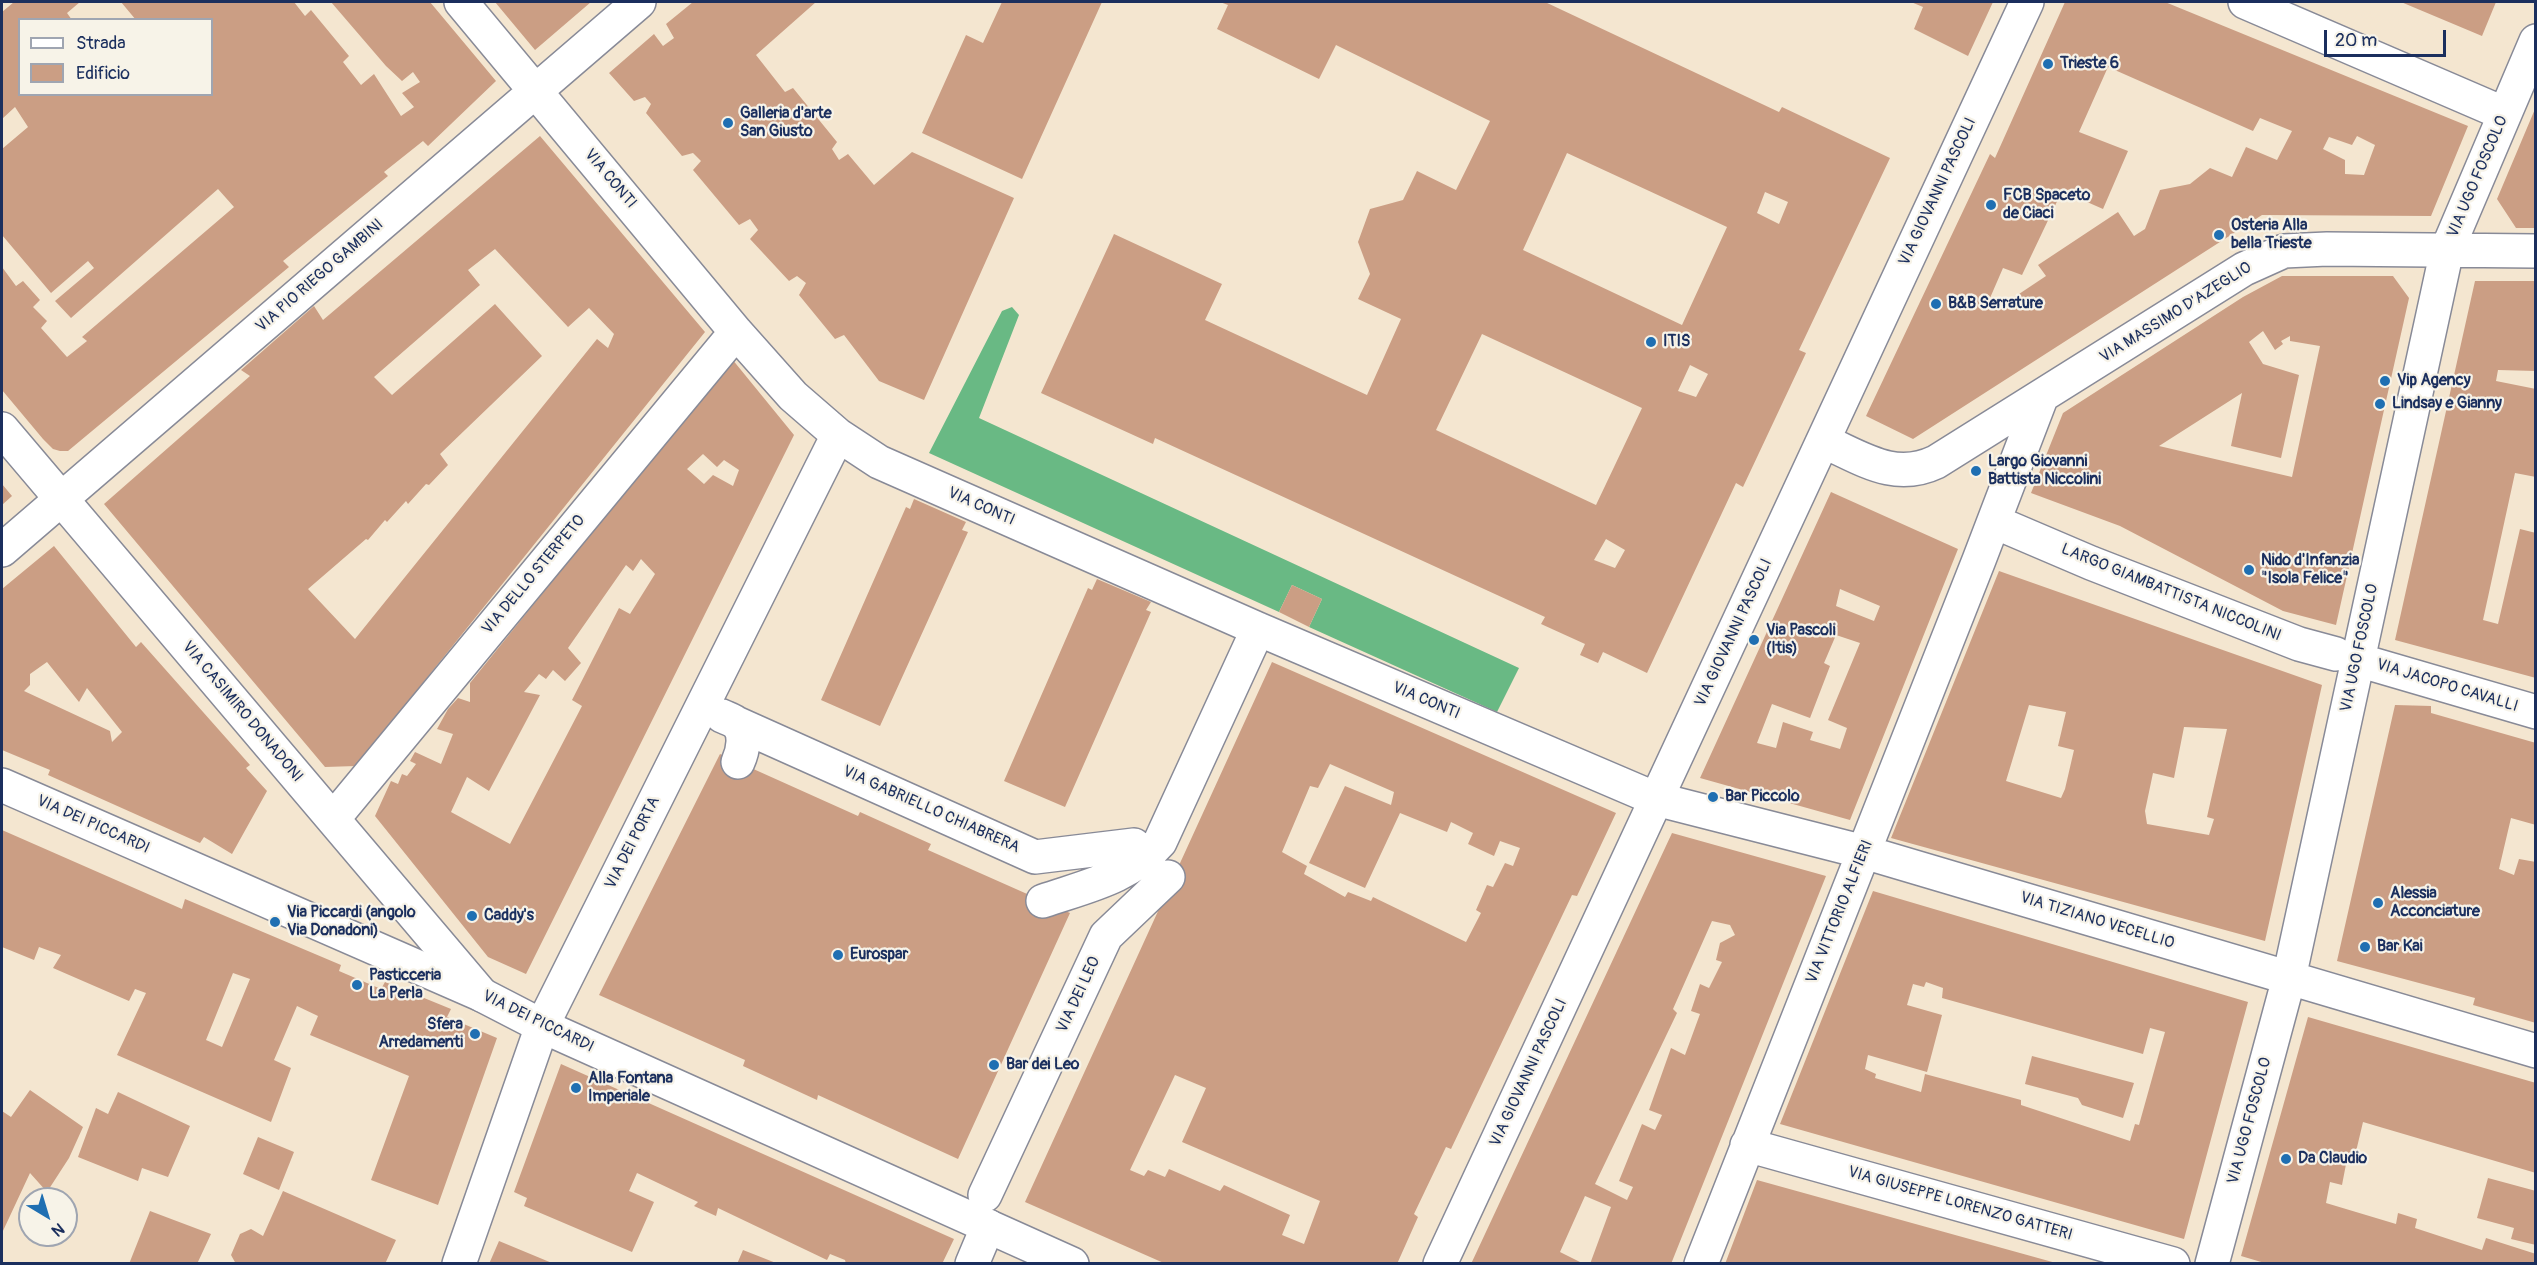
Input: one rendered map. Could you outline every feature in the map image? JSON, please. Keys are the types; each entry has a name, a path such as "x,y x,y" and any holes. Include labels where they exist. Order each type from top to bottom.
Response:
{"street":[{"name":"VIA CONTI","path":"461,2 736,332 793,396 838,435 879,462 1258,629 1656,799"},
{"name":"VIA PIO RIEGO GAMBINI","path":"2,550 639,2"},
{"name":"VIA GIOVANNI PASCOLI","path":"1440,1263 2027,2"},
{"path":"2245,2 2505,114"},
{"name":"VIA UGO FOSCOLO","path":"2212,1263 2289,978 2347,657 2447,250 2535,41"},
{"name":"VIA MASSIMO D'AZEGLIO","path":"2041,398 2244,269 2284,251 2327,249 2535,251"},
{"name":"VIA DELLO STERPETO","path":"333,819 736,332"},
{"path":"1823,441 1883,467 1899,471 1920,470 2041,398"},
{"name":"VIA VITTORIO ALFIERI","path":"1701,1263 2041,398"},
{"name":"VIA CASIMIRO DONADONI","path":"2,429 482,995"},
{"name":"VIA DEI PORTA","path":"459,1263 542,1026 838,435"},
{"name":"LARGO GIAMBATTISTA NICCOLINI","path":"2008,528 2299,644 2347,657"},
{"path":"1043,901 1128,870 1146,858 1160,842 1258,629"},
{"name":"VIA JACOPO CAVALLI","path":"2347,657 2535,712"},
{"name":"VIA GABRIELLO CHIABRERA","path":"701,706 1035,857 1134,845"},
{"path":"736,723 742,731 743,743 738,762"},
{"name":"VIA DEI PICCARDI","path":"2,785 482,995 542,1026 987,1211 1072,1263"},
{"name":"VIA TIZIANO VECELLIO","path":"1656,799 1864,852 2535,1051"},
{"name":"VIA DEI LEO","path":"972,1263 987,1211 1106,936 1167,878"},
{"name":"VIA GIUSEPPE LORENZO GATTERI","path":"1747,1145 2173,1263"}],"green space":[{"path":"1012,307 1019,315 979,418 1519,668 1497,712 1309,627 1322,599 1292,585 1279,612 929,453 1002,311"}],"building":[{"path":"14,2 80,2 67,13 71,18 18,18 18,96 213,96 213,18 134,18 121,2 294,2 305,16 311,10 349,56 343,62 361,85 374,74 401,116 414,107 402,93 420,82 413,72 402,81 386,66 331,2 430,2 496,81 428,146 423,141 384,172 388,176 283,261 289,267 68,451 60,451 53,449 43,439 2,390 2,267 16,286 23,281 40,300 33,307 47,321 41,328 67,357 87,341 82,337 234,207 218,189 71,318 55,301 94,268 88,261 51,293 2,235 2,149 28,127 15,107 2,119 2,12"},
{"path":"495,2 591,2 535,50"},
{"path":"693,2 816,2 756,55 785,92 793,88 837,142 832,149 839,160 848,154 874,185 912,152 1014,198 924,400 879,381 844,335 835,339 799,295 806,283 797,276 789,281 750,239 758,230 750,219 739,225 693,170 701,161 693,153 682,156 646,113 651,104 645,97 634,101 609,73 654,34 663,46 674,38 666,24"},
{"path":"1002,2 1102,2 1022,179 922,133 966,35 983,43"},
{"name":"ITIS","path":"1220,2 1545,2 1779,112 1782,107 1890,158 1799,350 1806,353 1743,487 1736,483 1647,673 1603,652 1598,663 1580,655 1585,644 1541,624 1545,617 1155,438 1153,444 1041,393 1114,234 1222,284 1205,320 1367,395 1401,319 1358,299 1370,274 1358,242 1370,209 1403,200 1417,171 1456,190 1490,121 1336,45 1319,79 1217,29 1228,5","holes":["1567,153 1727,227 1682,325 1523,250","1765,192 1788,202 1779,224 1757,213","1482,334 1642,408 1596,505 1436,430","1690,365 1708,374 1696,397 1678,391","1606,539 1625,550 1615,568 1594,560"]},
{"path":"1911,2 1993,2 1968,56 1914,29 1923,7"},
{"path":"2065,2 2165,2 2468,126 2431,216 2262,215 1913,439 1866,416 1990,154 1995,158","holes":["2108,67 2253,131 2260,118 2292,131 2277,160 2246,147 2232,177 2210,168 2190,184 2160,190 2145,229 2134,236 2118,212 2038,265 2046,276 1998,308 1990,298 2003,268 2022,275 2062,191 2103,209 2128,151 2079,132","2357,136 2375,145 2364,175 2345,174 2345,160 2323,149 2329,137 2352,145"]},
{"path":"2401,2 2496,2 2482,36"},
{"path":"2535,109 2536,228 2516,228 2497,199"},
{"path":"540,136 705,332 356,766 325,767 104,504 250,376 241,370 314,306 323,320","holes":["495,249 568,327 589,308 614,334 608,348 597,339 355,639 308,589 366,539 368,540 406,501 408,504 426,484 429,485 448,465 440,454 542,356 495,304 392,395 374,377 480,285 468,270"]},
{"path":"2282,276 2393,276 2409,298 2336,625 2283,611 2120,526 2031,493 2063,413 2243,297","holes":["2263,331 2275,350 2283,344 2281,341 2290,336 2290,341 2320,346 2292,477 2159,446 2242,393 2231,446 2281,458 2299,375 2263,364 2249,342"]},
{"path":"2475,281 2536,281 2536,371 2498,370 2496,381 2536,389 2536,477 2515,473 2483,620 2498,624 2520,529 2536,533 2536,678 2395,640"},
{"path":"732,359 794,435 526,974 488,957 375,816 391,781 398,784 402,774 407,776 416,764 410,761 415,752 441,764 453,734 437,729 448,709 458,698 470,702 470,683","holes":["703,454 717,467 724,460 739,470 733,486 713,475 704,484 687,469","641,559 655,574 630,614 619,608 572,700 582,706 510,844 451,812 467,777 489,791 540,695 524,692 539,674 546,679 553,670 565,681 581,663 568,648 626,565 633,571"]},
{"path":"2,484 12,496 2,505"},
{"path":"1831,492 1958,549 1850,820 1700,778","holes":["1840,589 1880,606 1874,621 1836,606","1836,635 1860,643 1828,720 1847,728 1840,749 1810,740 1813,732 1783,722 1776,748 1757,743 1772,704 1810,718 1830,666 1824,663"]},
{"path":"914,499 966,522 962,530 968,532 880,726 821,700 906,507 910,509"},
{"path":"54,546 136,647 141,642 250,765 246,768 267,791 232,854 204,837 200,843 48,775 50,770 2,750 2,589","holes":["47,662 79,702 87,688 122,732 112,742 110,731 24,691 30,685 30,674"]},
{"path":"1999,571 2322,685 2265,941 1891,838","holes":["2029,705 2066,712 2058,746 2074,750 2061,798 2006,781","2184,727 2227,729 2207,817 2214,819 2209,835 2147,824 2145,811 2153,773 2174,778"]},
{"path":"1097,579 1151,602 1146,610 1151,612 1065,807 1004,781 1088,588 1092,590"},
{"path":"1292,585 1322,599 1309,627 1279,612"},
{"path":"1272,662 1616,813 1577,896 1572,895 1451,1149 1446,1147 1414,1214 1418,1217 1397,1264 1166,1264 1025,1202","holes":["1330,764 1394,792 1391,805 1345,786 1309,863 1365,888 1400,813 1447,832 1451,822 1473,833 1468,844 1494,856 1500,841 1520,848 1513,866 1505,863 1493,887 1487,885 1476,910 1481,913 1466,942 1373,897 1371,901 1348,892 1345,897 1304,874 1307,866 1282,852 1310,786 1318,788","1175,1075 1206,1088 1182,1142 1320,1201 1304,1244 1282,1235 1290,1215 1224,1185 1220,1191 1169,1169 1165,1177 1148,1170 1144,1176 1130,1170"]},
{"path":"2395,705 2431,706 2431,713 2536,743 2536,825 2511,818 2499,869 2514,875 2519,859 2536,862 2536,1023 2473,1005 2475,998 2337,961"},
{"path":"720,754 858,816 860,812 931,844 928,850 1070,913 958,1159 818,1095 817,1100 743,1066 745,1060 599,995"},
{"path":"2,830 182,909 185,899 341,965 339,971 381,989 385,982 451,1009 447,1017 497,1038 438,1205 371,1180 409,1076 310,1035 318,1016 297,1006 274,1060 291,1068 271,1122 117,1055 146,993 135,989 129,1001 53,968 61,955 39,947 34,960 2,947","holes":["233,973 250,979 222,1047 206,1040"]},
{"path":"1672,833 1826,876 1671,1264 1590,1264 1611,1207 1585,1196 1560,1252 1584,1264 1471,1264","holes":["1712,921 1730,925 1735,935 1720,943 1716,960 1722,962 1709,988 1700,984 1691,1011 1700,1014 1685,1055 1671,1048 1649,1110 1662,1115 1655,1130 1642,1124 1619,1181 1633,1187 1627,1200 1595,1184 1677,1013 1673,1009"]},
{"path":"1873,891 2248,1002 2184,1239 1780,1124","holes":["1926,982 1943,988 1942,998 2143,1054 2150,1028 2165,1032 2139,1125 2135,1124 2130,1141 2021,1105 2021,1100 1925,1074 1921,1092 1875,1078 1876,1074 1865,1069 1868,1055 1927,1072 1942,1015 1907,1005 1913,984 1924,987"]},
{"path":"2308,1017 2536,1083 2536,1173 2363,1122 2354,1160 2347,1159 2342,1185 2330,1182 2326,1203 2396,1224 2398,1213 2417,1219 2415,1228 2482,1250 2486,1238 2536,1254 2536,1264 2268,1264 2241,1256"},
{"path":"2032,1056 2134,1083 2123,1118 2082,1105 2078,1098 2025,1084"},
{"path":"561,1064 954,1239 942,1264 846,1264 845,1260 830,1254 827,1260 718,1208 716,1216 694,1206 698,1202 637,1173 629,1191 654,1202 632,1252 524,1206 527,1198 514,1192"},
{"path":"30,1090 83,1127 69,1158 50,1187 43,1187 30,1173 23,1187 18,1187 18,1199 2,1233 2,1111 11,1117"},
{"path":"118,1092 190,1126 168,1177 142,1168 138,1181 78,1157 96,1108 108,1114"},
{"path":"258,1137 294,1152 279,1190 243,1174"},
{"path":"2488,1178 2536,1191 2536,1245 2511,1239 2514,1228 2477,1218"},
{"path":"1757,1180 2056,1263 2056,1264 1725,1264"},
{"path":"283,1191 396,1240 385,1264 236,1264 231,1255 240,1234 251,1229 263,1236"},
{"path":"150,1211 211,1234 197,1264 129,1264"},
{"path":"499,1241 552,1263 552,1264 489,1264"},
{"path":"743,1250 776,1263 776,1264 737,1264"}],"place":[{"name":"Trieste 6","path":"2048,64"},
{"name":"Galleria d'arte San Giusto","path":"728,123"},
{"name":"FCB Spaceto de Ciaci","path":"1991,205"},
{"name":"Osteria Alla bella Trieste","path":"2219,235"},
{"name":"B&B Serrature","path":"1936,304"},
{"name":"ITIS","path":"1651,342"},
{"name":"Vip Agency","path":"2385,381"},
{"name":"Lindsay e Gianny","path":"2380,404"},
{"name":"Largo Giovanni Battista Niccolini","path":"1976,471"},
{"name":"Nido d'Infanzia \"Isola Felice\"","path":"2249,570"},
{"name":"Via Pascoli (Itis)","path":"1754,640"},
{"name":"Bar Piccolo","path":"1713,797"},
{"name":"Alessia Acconciature","path":"2378,903"},
{"name":"Caddy's","path":"472,916"},
{"name":"Via Piccardi (angolo Via Donadoni)","path":"275,922"},
{"name":"Bar Kai","path":"2365,947"},
{"name":"Eurospar","path":"838,955"},
{"name":"Pasticceria La Perla","path":"357,985"},
{"name":"Sfera Arredamenti","path":"475,1034"},
{"name":"Bar dei Leo","path":"994,1065"},
{"name":"Alla Fontana Imperiale","path":"576,1088"},
{"name":"Da Claudio","path":"2286,1159"}]}
